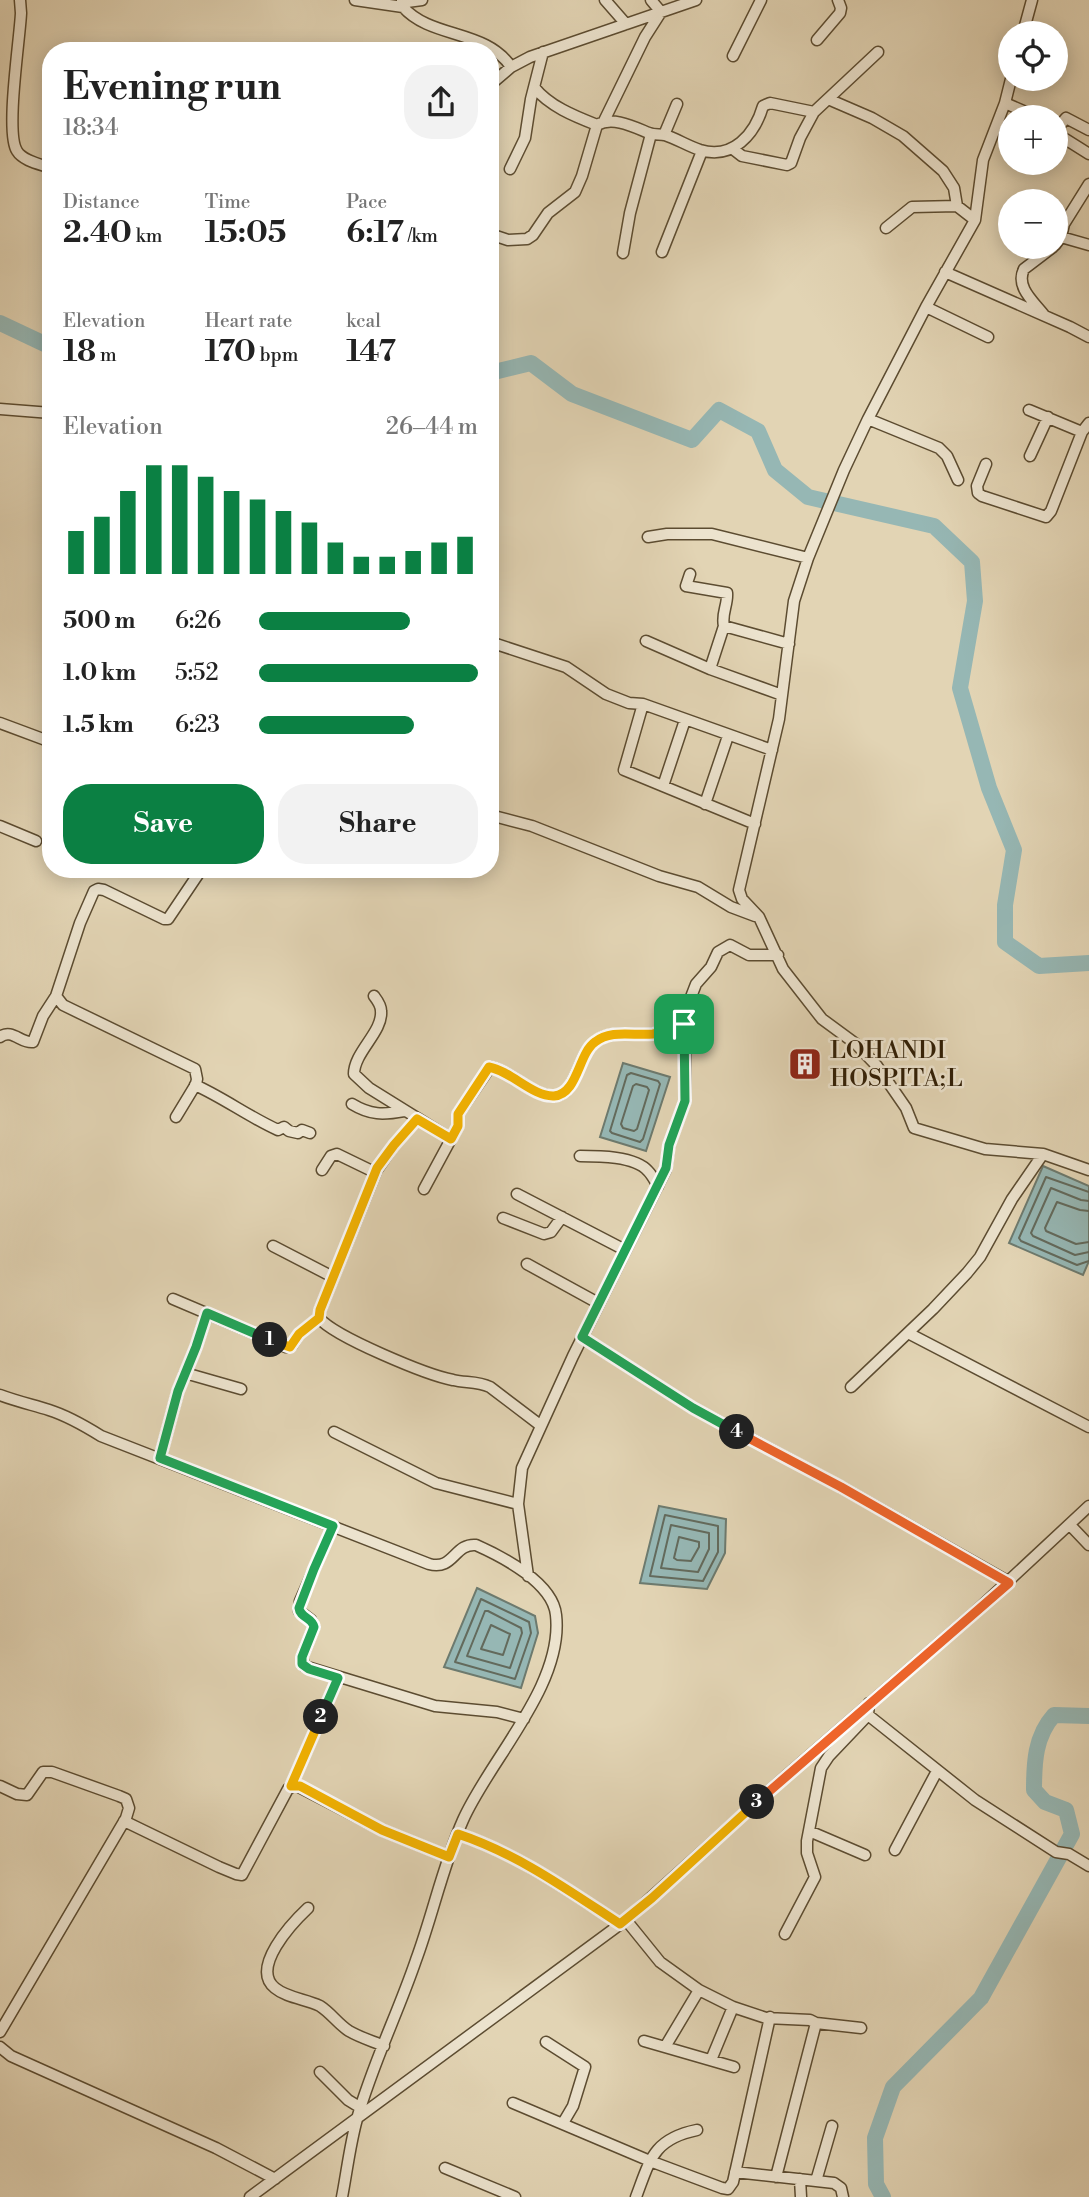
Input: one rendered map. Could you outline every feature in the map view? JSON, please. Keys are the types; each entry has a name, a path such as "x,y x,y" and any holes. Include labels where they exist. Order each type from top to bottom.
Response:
{"street":[{"path":"19,0 21,13 13,141 23,157 42,164"},
{"path":"355,0 403,7 412,17 477,42"},
{"path":"402,0 422,0"},
{"path":"605,0 626,24"},
{"path":"651,0 661,12"},
{"path":"499,77 511,66 543,52 696,0"},
{"path":"733,56 761,0"},
{"path":"817,40 840,13 838,0"},
{"path":"1026,21 1032,0"},
{"path":"499,237 508,240 527,239 533,235 548,213 575,192 600,123 661,12"},
{"path":"510,169 524,138 543,52"},
{"path":"733,149 743,156 788,165 791,163 814,112 878,52"},
{"path":"499,53 511,66"},
{"path":"534,86 541,96 552,103 600,123 636,126 651,134 664,135 702,151 720,152 733,149 752,132 759,121 763,106 770,103 814,112"},
{"path":"1008,91 983,160 975,220 868,419 808,558 794,601 779,719 739,890 742,899 759,917 783,969 821,1019 856,1044 877,1066 906,1108 914,1128 985,1149 1043,1154 1089,1170"},
{"path":"828,99 872,118 902,136 943,171 954,188 957,206"},
{"path":"1005,103 1010,105"},
{"path":"664,135 677,104"},
{"path":"1068,119 1089,130"},
{"path":"622,253 651,134"},
{"path":"1068,141 1089,154"},
{"path":"662,252 702,151"},
{"path":"1068,218 1089,184"},
{"path":"886,228 912,207 957,206 975,220"},
{"path":"1068,244 1089,246"},
{"path":"1036,259 1021,274 1023,288 1044,316"},
{"path":"945,272 1089,337"},
{"path":"926,307 988,337"},
{"path":"0,408 42,412"},
{"path":"1029,410 1082,432"},
{"path":"1030,456 1048,417"},
{"path":"868,419 939,448 947,457 958,480"},
{"path":"986,464 977,486 978,493 1046,517 1051,511 1082,432 1089,423"},
{"path":"648,537 667,534 712,534 808,558"},
{"path":"690,574 687,586 726,593 723,626 710,669"},
{"path":"723,626 789,644"},
{"path":"646,640 710,669 782,695"},
{"path":"499,645 566,667 606,694 629,703 643,704 772,750"},
{"path":"643,704 624,770 755,824"},
{"path":"663,786 685,720"},
{"path":"0,723 42,739"},
{"path":"705,804 727,736"},
{"path":"499,818 541,830 646,871 698,887 731,907 759,917"},
{"path":"0,825 36,841"},
{"path":"0,1037 3,1034 11,1034 26,1042 33,1042 43,1016 56,996 80,923 94,891 104,890 168,919 196,878"},
{"path":"528,1576 518,1504 522,1468 598,1303 666,1168 669,1145 685,1101 684,1024 686,1010 696,984 711,967 718,952 730,945 749,955 778,955"},
{"path":"56,996 62,1005 195,1069 195,1085 176,1117"},
{"path":"374,996 380,1007 380,1020 358,1058 354,1074 369,1088 451,1139"},
{"path":"424,1189 458,1126 458,1114 489,1067 498,1069 549,1096 557,1096 568,1088 586,1051 594,1042 614,1034 666,1032 684,1024"},
{"path":"195,1085 278,1130 284,1127 294,1133 302,1130 310,1133"},
{"path":"352,1104 371,1114 404,1111"},
{"path":"173,1299 286,1347 292,1345 299,1334 319,1318 377,1168 417,1119"},
{"path":"322,1170 331,1156 337,1154 370,1170 376,1171 377,1168"},
{"path":"851,1387 974,1265 1012,1199 1043,1154"},
{"path":"580,1156 632,1162 648,1171 658,1186"},
{"path":"517,1194 625,1250"},
{"path":"503,1218 544,1234 551,1232 562,1217"},
{"path":"273,1246 333,1277"},
{"path":"527,1264 598,1303"},
{"path":"160,1458 166,1430 207,1313"},
{"path":"319,1318 338,1332 391,1358 446,1379 484,1384 540,1425"},
{"path":"908,1333 1089,1427"},
{"path":"582,1337 693,1408 841,1487 1009,1583"},
{"path":"185,1373 241,1389"},
{"path":"0,1395 25,1405 50,1410 101,1436 436,1566 450,1561 469,1544 476,1545 528,1576 544,1589 553,1601 556,1633 544,1679 524,1719 478,1791 449,1857 416,1963 359,2113 342,2197"},
{"path":"334,1432 436,1483 518,1504"},
{"path":"250,2197 359,2113 623,1922 869,1703 1009,1583 1089,1506"},
{"path":"1070,1525 1089,1545"},
{"path":"333,1526 299,1608 301,1614 311,1620 314,1627 302,1657 302,1664 309,1669 435,1706 497,1712 524,1719"},
{"path":"124,1821 219,1867 242,1875 291,1786 338,1678"},
{"path":"785,1934 814,1877 807,1853 809,1831 824,1763 867,1715 869,1703"},
{"path":"867,1715 975,1800 1056,1852 1087,1861"},
{"path":"895,1850 937,1771"},
{"path":"0,1786 27,1795 43,1772 52,1772 126,1799 129,1808 124,1821 0,2032"},
{"path":"291,1786 300,1786 382,1830 449,1857"},
{"path":"809,1831 865,1855"},
{"path":"458,1834 530,1866 623,1922 660,1962 699,1990 733,2007 766,2018 810,2020 861,2028"},
{"path":"308,1908 297,1918 270,1957 266,1967 269,1981 281,1992 324,2008 349,2031 384,2046"},
{"path":"665,2047 699,1990"},
{"path":"711,2060 733,2007"},
{"path":"513,2103 650,2161 725,2189 732,2185 770,2017"},
{"path":"775,2177 816,2023"},
{"path":"644,2041 734,2067"},
{"path":"546,2042 585,2067 573,2106 563,2123"},
{"path":"2,2049 10,2056 216,2148 275,2179"},
{"path":"320,2072 359,2113"},
{"path":"816,2181 832,2126"},
{"path":"636,2197 650,2161 663,2143 685,2132 697,2130"},
{"path":"445,2168 515,2197"},
{"path":"735,2172 840,2186 843,2197"},
{"path":"800,2179 801,2197"}],"water":[{"path":"623,1063 670,1077 646,1151 600,1137"},
{"path":"1043,1166 1089,1186 1089,1261 1083,1275 1009,1243"},
{"path":"659,1506 726,1519 725,1553 707,1589 640,1583"},
{"path":"477,1588 535,1616 538,1633 521,1688 444,1667"}],"waterway":[{"path":"0,323 42,343"},
{"path":"499,371 531,363 572,394 692,440 719,410 758,431 775,470 808,497 934,526 972,562 975,601 960,688 989,788 1014,850 1005,905 1005,942 1039,966 1089,963"},
{"path":"883,2197 876,2184 875,2138 893,2087 981,1998 1072,1834 1066,1810 1045,1802 1034,1790 1039,1741 1054,1715 1089,1716"}],"place":[{"name":"LOHANDI HOSPITA;L","path":"805,1064"}],"route":[{"path":"684,1024 685,1101 669,1145 666,1168 582,1337 693,1408 841,1487 1009,1583 620,1924 530,1866 475,1840 458,1834 449,1857 382,1830 300,1786 291,1786 338,1678 309,1669 302,1664 314,1624 299,1611 300,1601 333,1526 160,1458 178,1391 207,1313 290,1347 303,1330 319,1318 377,1168 417,1119 451,1139 458,1126 458,1114 489,1067 498,1069 549,1096 557,1096 568,1088 586,1051 594,1042 614,1034 666,1032 684,1024"}]}
